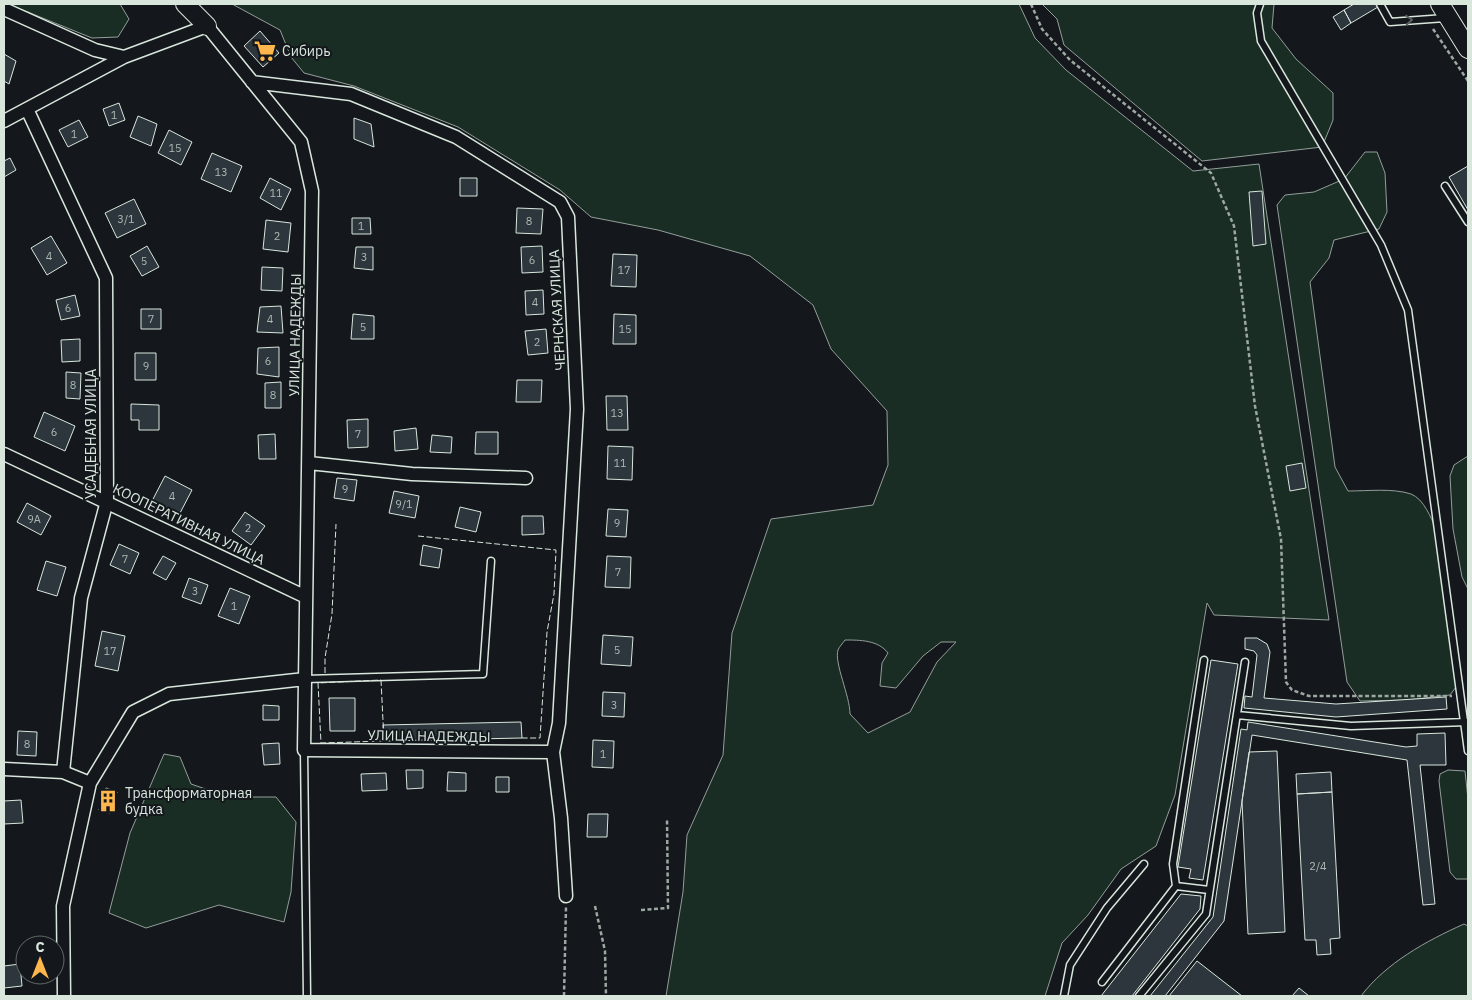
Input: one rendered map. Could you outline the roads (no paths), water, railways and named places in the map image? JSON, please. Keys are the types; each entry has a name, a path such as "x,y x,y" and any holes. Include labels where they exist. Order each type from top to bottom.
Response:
{"main road":[{"path":"185,4 207,26"},
{"path":"1444,11 1468,49"}],"street":[{"path":"4,9 95,50 124,57"},
{"path":"4,121 124,57 207,26"},
{"name":"УЛИЦА НАДЕЖДЫ","path":"207,26 301,142 312,191 304,750 554,752"},
{"name":"ЧЕРНСКАЯ УЛИЦА","path":"252,82 351,94 456,137 560,202 568,217 578,409 559,723 554,752 562,818 566,896"},
{"name":"УСАДЕБНАЯ УЛИЦА","path":"27,109 106,278 107,501 81,598 63,772"},
{"name":"КООПЕРАТИВНАЯ УЛИЦА","path":"4,454 306,596"},
{"path":"309,464 412,474 526,478"},
{"path":"64,996 63,906 90,783 134,712 169,694 304,678"},
{"path":"4,769 63,772 90,783"}],"lane":[{"path":"1260,4 1257,12 1261,41 1381,245 1408,310 1466,722 1468,751"},
{"path":"1380,4 1390,22 1422,19 1444,11"},
{"path":"1445,186 1468,222"},
{"path":"304,678 483,674 491,561"},
{"path":"1102,982 1176,886 1173,864 1204,660"},
{"path":"1139,996 1206,914 1245,662"},
{"path":"1236,714 1352,726 1466,722"},
{"path":"304,750 307,996"},
{"path":"1064,996 1070,965 1108,908 1144,864"},
{"path":"1176,886 1210,890"}],"place":[{"name":"Сибирь","path":"265,51"},
{"name":"Трансформаторная будка","path":"108,801"}]}
